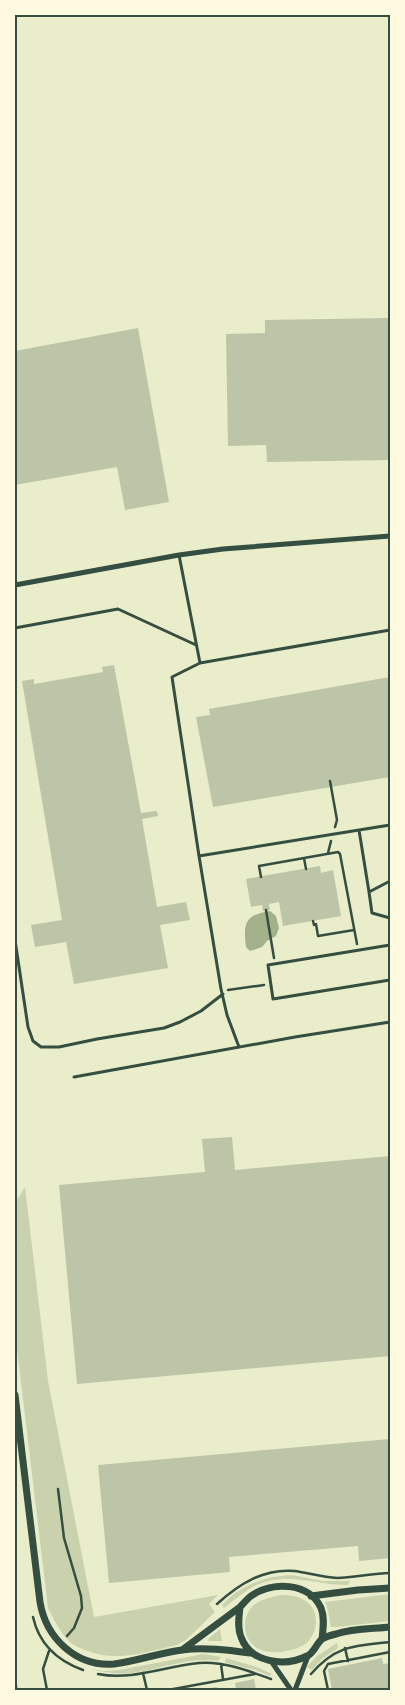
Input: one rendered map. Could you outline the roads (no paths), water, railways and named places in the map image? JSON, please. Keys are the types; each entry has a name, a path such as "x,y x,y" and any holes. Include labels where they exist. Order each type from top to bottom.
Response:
{"street":[{"path":"15,585 223,549 390,536"},
{"path":"15,1395 40,1602 45,1624 59,1644 68,1651 81,1658 106,1664 142,1659 182,1650 220,1650 250,1653 270,1661 289,1661 308,1656 316,1649 322,1639 324,1625 321,1608 311,1596 302,1590 288,1586 270,1588 252,1595 182,1650"},
{"path":"311,1596 390,1588"},
{"path":"240,1606 238,1625 241,1638 250,1653"},
{"path":"322,1639 339,1633 390,1627"},
{"path":"295,1690 308,1656"},
{"path":"270,1661 291,1690"}],"lane":[{"path":"180,555 200,663"},
{"path":"15,628 118,609 196,645"},
{"path":"239,1047 227,1015 222,993 172,677 200,663 390,630"},
{"path":"199,856 390,824"},
{"path":"359,830 372,913 390,918"},
{"path":"369,892 390,881"},
{"path":"15,940 28,1027 33,1042 41,1047 60,1047 97,1038 164,1028 201,1011 222,993"},
{"path":"390,945 268,965 273,999 390,980"},
{"path":"74,1077 390,1022"}],"railway":[{"path":"15,1684 16,1690"}]}
